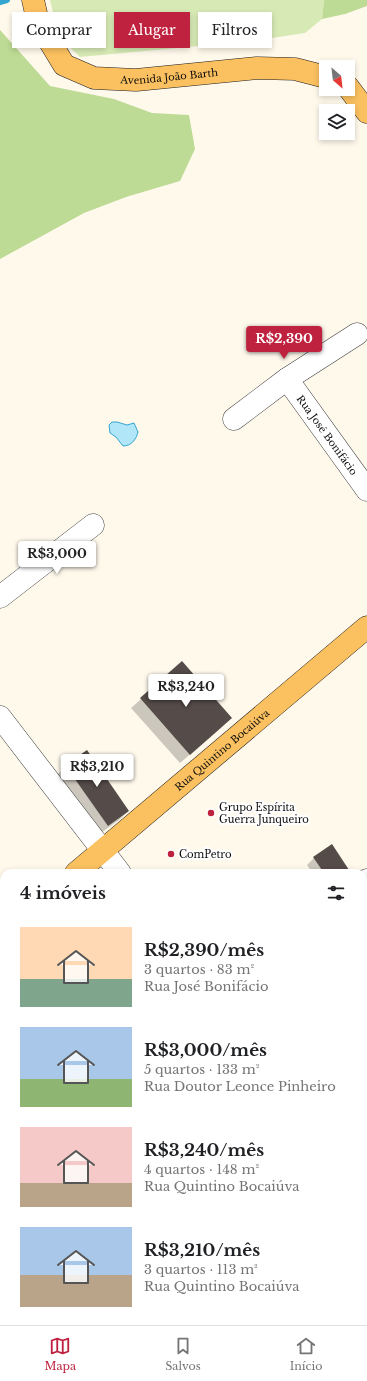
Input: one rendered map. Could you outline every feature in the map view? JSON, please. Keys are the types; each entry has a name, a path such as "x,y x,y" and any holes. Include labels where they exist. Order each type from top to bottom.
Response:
{"main road":[{"name":"Avenida João Barth","path":"33,0 38,22 64,65 94,78 136,80 257,68 295,69 319,75"},
{"path":"355,96 367,112"},
{"name":"Rua Quintino Bocaiúva","path":"81,869 367,627"}],"street":[{"path":"234,419 287,379 357,334"},
{"name":"Rua José Bonifácio","path":"287,379 367,490"},
{"path":"0,598 93,525"},
{"path":"0,718 104,850 117,869"}],"green space":[{"path":"50,0 324,0 322,19 305,33 272,38 272,12 198,12 198,46 190,47 190,12 114,12 114,48 177,48 80,57 71,48 106,48 106,12 53,12"},
{"path":"324,0 367,0 367,6 345,14 322,19"},
{"path":"0,30 12,43 12,48 16,48 50,86 114,99 152,113 189,115 195,149 180,181 126,197 84,213 0,259"}],"water":[{"path":"112,422 127,425 134,423 138,432 133,442 123,446 116,437 110,433 109,425"}],"building":[{"path":"182,661 232,718 190,755 140,698"},
{"path":"87,750 129,811 108,826 65,765"},
{"path":"332,844 348,869 321,869 313,857"}],"waterway":[{"path":"0,2 7,0"}],"place":[{"name":"Grupo Espírita Guerra Junqueiro","path":"211,813"},
{"name":"ComPetro","path":"171,854"}]}
